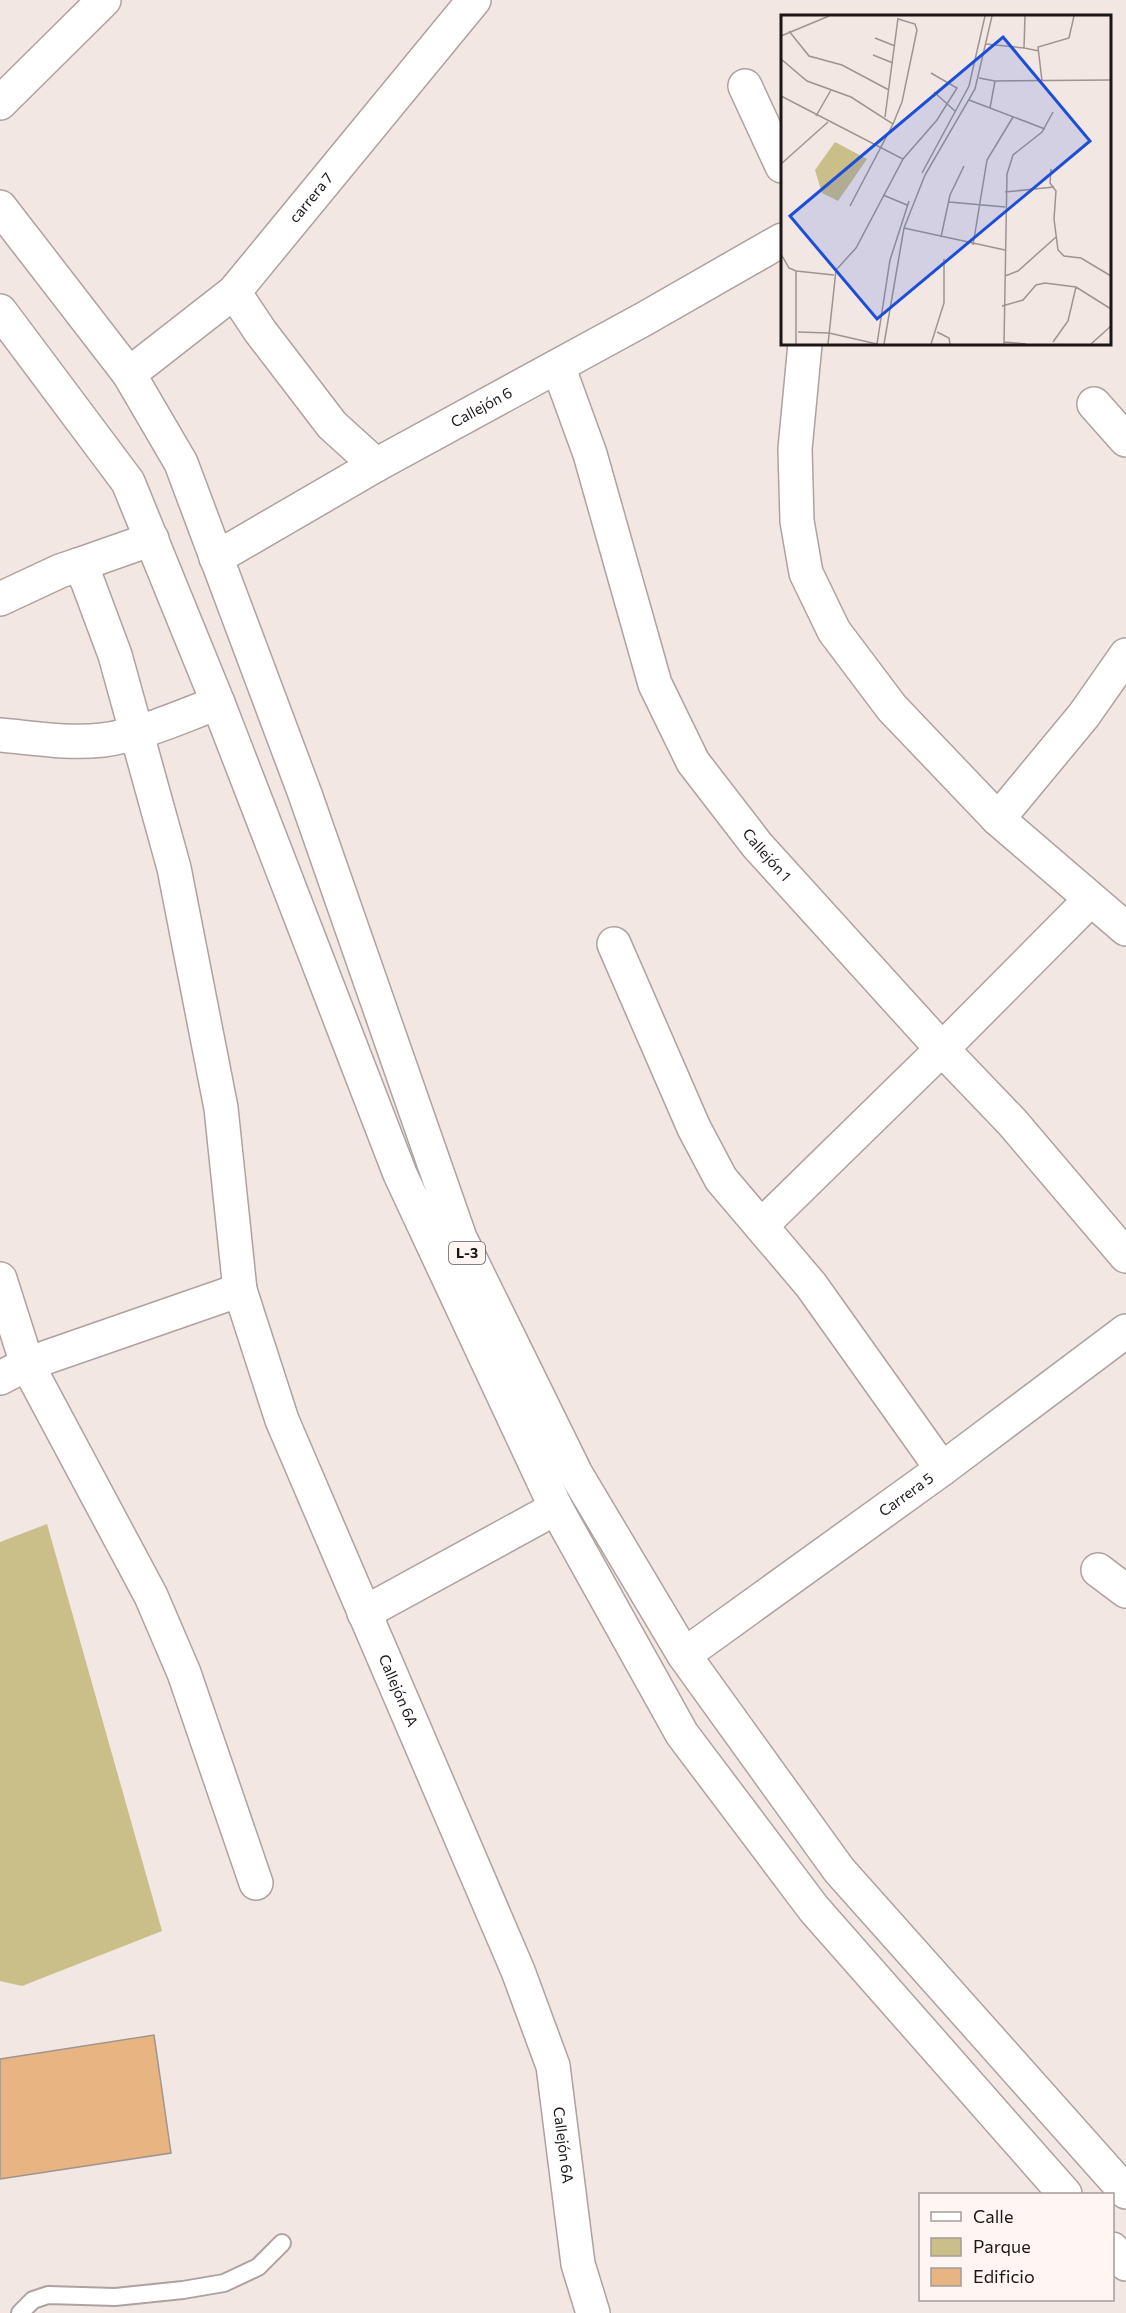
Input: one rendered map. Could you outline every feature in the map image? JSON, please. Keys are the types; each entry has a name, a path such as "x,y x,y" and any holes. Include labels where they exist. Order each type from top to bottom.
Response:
{"street":[{"path":"0,103 104,0"},
{"name":"carrera 7","path":"129,374 234,292 474,0"},
{"path":"745,86 781,162"},
{"name":"L-3","path":"0,207 129,374 181,463 305,794 460,1238 576,1474 684,1655 839,1870 1126,2192"},
{"name":"Callejón 6","path":"216,558 376,465 781,241"},
{"path":"234,292 260,331 332,425 376,465"},
{"name":"L-3","path":"0,311 128,482 218,703 400,1174 556,1508 682,1734 814,1909 1064,2193"},
{"path":"805,345 795,449 797,521 806,573 834,631 892,708 998,819 1126,929"},
{"name":"Callejón 1","path":"558,366 590,454 655,684 693,762 757,845 942,1049 1012,1122 1126,1256"},
{"path":"1094,404 1126,440"},
{"path":"0,599 60,571 152,539"},
{"name":"Callejón 6A","path":"78,565 87,580 116,655 135,732 174,868 221,1108 240,1290 282,1420 519,1971 554,2066 578,2264 592,2313"},
{"path":"998,819 1084,715 1126,654"},
{"path":"0,735 75,741 104,740 135,732 218,703"},
{"path":"761,1226 1090,900"},
{"path":"614,944 694,1128 722,1179 811,1285 942,1469"},
{"path":"0,1279 14,1371 152,1596 184,1673 256,1883"},
{"path":"14,1371 240,1290"},
{"name":"Carrera 5","path":"684,1655 942,1469 1126,1331"},
{"path":"364,1613 556,1508"},
{"path":"1098,1570 1126,1591"},
{"path":"1114,2250 1126,2264"}],"lane":[{"path":"21,2313 33,2300 48,2295 115,2297 224,2283 258,2267 282,2243"}],"green space":[{"path":"47,1524 162,1931 22,1986 0,1981 0,1542"}],"building":[{"path":"154,2035 171,2153 0,2179 0,2059"}]}
